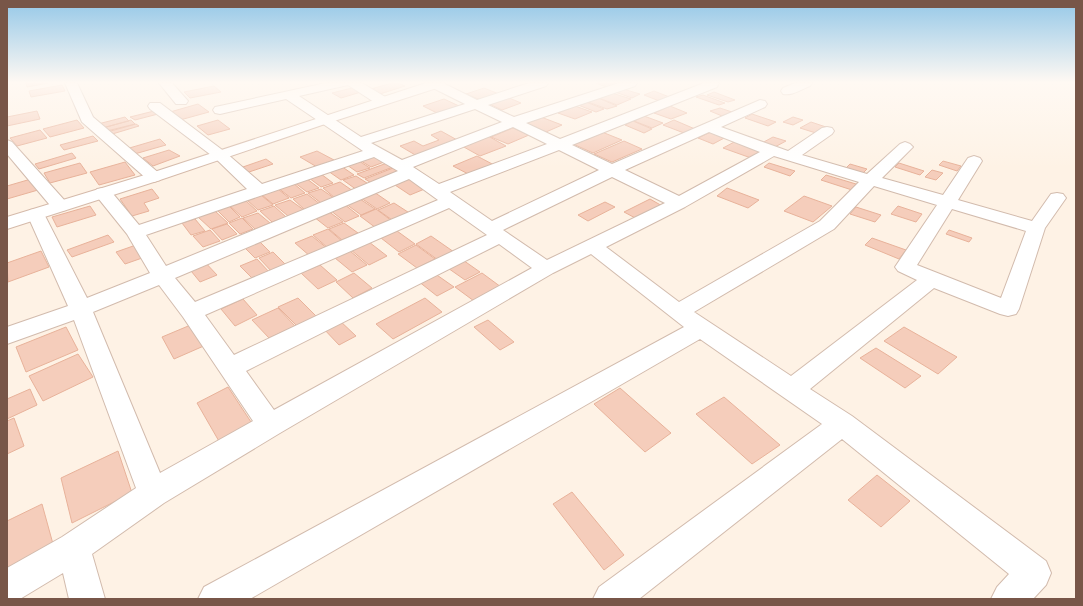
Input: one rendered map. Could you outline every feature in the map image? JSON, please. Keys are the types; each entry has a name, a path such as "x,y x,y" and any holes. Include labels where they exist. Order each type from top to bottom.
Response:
{"street":[{"path":"84,111 87,118 154,177"},
{"path":"162,111 220,155 259,191"},
{"path":"311,111 359,142 406,169 546,269"},
{"path":"7,222 154,177 350,111"},
{"path":"359,142 454,111"},
{"path":"491,111 679,203"},
{"path":"7,336 81,309 514,122 546,111"},
{"path":"191,312 443,196 559,145 644,111"},
{"path":"230,368 495,233 613,170 744,111"},
{"path":"709,127 781,154 1036,228"},
{"path":"7,587 74,548 153,493 546,269 827,131"},
{"path":"7,145 60,206"},
{"path":"678,312 827,225 870,180 905,147"},
{"path":"135,232 376,152"},
{"path":"974,161 949,202 905,267 932,280 1008,309 1036,228 1057,198"},
{"path":"103,193 135,232 162,275 191,312 270,425"},
{"path":"36,214 81,309 153,493"},
{"path":"592,246 678,312 842,424 1034,573 1010,599"},
{"path":"792,389 932,280"},
{"path":"216,599 701,328"},
{"path":"611,599 842,424"},
{"path":"74,548 87,599"}],"building":[{"path":"37,111 40,119 7,126 7,117"},
{"path":"153,111 158,114 135,120 130,117"},
{"path":"208,111 209,112 180,120 170,112"},
{"path":"562,111 592,112 575,119 558,113"},
{"path":"658,111 683,111 687,113 671,119 654,113"},
{"path":"711,111 732,112 722,116"},
{"path":"752,114 776,122 768,126 745,118"},
{"path":"644,116 663,123 652,128 634,121"},
{"path":"125,117 129,121 102,128 98,124"},
{"path":"541,117 562,125 546,132 525,123"},
{"path":"793,117 803,120 793,125 783,122"},
{"path":"77,120 84,128 50,137 43,129"},
{"path":"131,120 135,124 107,131 103,128"},
{"path":"218,120 230,129 208,135 197,126"},
{"path":"674,120 695,129 684,133 663,125"},
{"path":"633,121 652,129 644,133 625,125"},
{"path":"811,122 829,128 819,134 800,128"},
{"path":"136,124 139,126 109,135 107,132"},
{"path":"513,128 529,135 508,144 491,137"},
{"path":"40,130 47,138 17,146 10,138"},
{"path":"441,131 459,141 417,156 400,146 414,141 423,146 439,140 431,135"},
{"path":"713,131 728,136 713,144 698,138"},
{"path":"602,132 622,140 593,153 573,144"},
{"path":"93,136 98,141 64,150 60,145"},
{"path":"488,136 506,146 480,156 462,146"},
{"path":"773,137 786,141 773,148 760,144"},
{"path":"160,139 166,145 131,155 126,149"},
{"path":"738,140 766,150 751,158 723,148"},
{"path":"624,141 642,149 612,162 594,154"},
{"path":"169,150 180,156 153,166 143,158"},
{"path":"317,151 334,160 317,167 300,157"},
{"path":"72,153 76,158 39,169 35,164"},
{"path":"374,156 384,162 371,167 361,161"},
{"path":"477,156 496,166 472,176 453,166"},
{"path":"266,159 273,164 246,173 240,168"},
{"path":"359,161 370,168 357,172 347,165"},
{"path":"943,161 961,166 957,171 939,165"},
{"path":"125,162 135,175 99,185 90,172"},
{"path":"80,163 87,173 50,183 44,173"},
{"path":"387,163 393,167 364,178 357,174"},
{"path":"769,163 795,171 790,176 764,167"},
{"path":"899,163 924,171 920,175 895,167"},
{"path":"850,164 867,169 862,174 845,169"},
{"path":"341,166 354,175 341,180 328,171"},
{"path":"393,168 401,173 373,184 365,179"},
{"path":"932,170 943,173 936,180 925,177"},
{"path":"321,174 333,183 321,187 309,178"},
{"path":"826,175 856,184 852,190 821,180"},
{"path":"356,176 370,185 357,190 343,180"},
{"path":"411,178 427,188 410,195 395,185"},
{"path":"31,179 38,190 7,199 7,186"},
{"path":"307,179 319,188 307,192 295,183"},
{"path":"340,182 353,191 335,198 323,188"},
{"path":"293,183 305,193 291,198 278,188"},
{"path":"727,188 759,200 748,208 717,196"},
{"path":"152,189 159,198 144,203 149,211 132,216 120,199"},
{"path":"278,189 289,198 273,204 262,195"},
{"path":"321,189 334,198 321,203 308,193"},
{"path":"374,192 390,203 377,209 361,198"},
{"path":"307,194 320,204 305,210 293,199"},
{"path":"261,195 273,205 258,210 247,200"},
{"path":"804,196 832,206 813,222 784,211"},
{"path":"360,199 375,209 361,215 346,204"},
{"path":"650,199 664,207 639,220 624,212"},
{"path":"245,200 257,211 242,217 230,206"},
{"path":"290,200 304,210 288,216 275,205"},
{"path":"605,202 615,207 588,221 578,215"},
{"path":"394,203 411,214 395,222 378,210"},
{"path":"344,204 359,216 345,222 330,210"},
{"path":"90,206 96,215 57,227 52,217"},
{"path":"229,206 240,217 229,222 217,210"},
{"path":"274,206 286,217 272,222 260,211"},
{"path":"898,206 922,214 916,222 891,214"},
{"path":"856,207 881,215 875,222 850,214"},
{"path":"376,209 392,221 376,228 360,216"},
{"path":"215,211 228,223 211,229 198,217"},
{"path":"328,211 343,222 328,228 314,217"},
{"path":"258,213 270,223 255,229 243,218"},
{"path":"242,218 253,229 240,234 229,223"},
{"path":"195,219 205,231 191,235 182,223"},
{"path":"344,223 358,233 342,240 329,229"},
{"path":"227,224 237,234 222,240 212,229"},
{"path":"328,229 343,242 328,248 313,235"},
{"path":"210,230 220,241 203,247 193,236"},
{"path":"949,230 972,238 969,242 946,234"},
{"path":"397,231 415,244 399,252 381,238"},
{"path":"108,235 114,242 72,257 67,250"},
{"path":"312,236 328,249 311,257 295,243"},
{"path":"431,236 454,252 438,260 416,244"},
{"path":"872,238 906,250 899,259 865,245"},
{"path":"257,239 270,252 255,258 242,245"},
{"path":"369,242 387,256 369,265 351,250"},
{"path":"136,245 145,257 125,264 116,252"},
{"path":"416,245 435,259 417,268 398,254"},
{"path":"41,251 49,267 8,282 7,263"},
{"path":"350,251 367,265 352,272 335,258"},
{"path":"273,252 288,267 273,273 259,258"},
{"path":"460,258 480,272 465,280 445,266"},
{"path":"257,259 270,273 254,280 240,266"},
{"path":"203,260 217,275 200,282 187,266"},
{"path":"320,265 337,280 318,289 301,273"},
{"path":"354,273 372,288 353,298 336,282"},
{"path":"434,273 454,287 437,296 418,281"},
{"path":"482,273 501,287 474,301 455,287"},
{"path":"298,298 317,317 298,327 278,307"},
{"path":"425,298 442,312 393,339 376,324"},
{"path":"243,299 257,315 235,326 221,309"},
{"path":"278,308 295,326 269,338 252,320"},
{"path":"338,319 356,336 339,345 322,327"},
{"path":"488,320 514,342 500,350 474,327"},
{"path":"193,324 206,345 174,359 162,337"},
{"path":"66,327 78,350 26,372 16,347"},
{"path":"904,327 957,357 938,374 884,341"},
{"path":"876,348 921,376 905,388 860,358"},
{"path":"78,354 93,377 43,401 29,376"},
{"path":"228,387 253,425 220,443 197,403"},
{"path":"620,388 671,433 645,452 594,404"},
{"path":"30,389 37,405 7,419 7,399"},
{"path":"724,397 780,445 752,464 696,414"},
{"path":"14,418 24,446 7,454 7,421"},
{"path":"118,451 132,493 72,523 61,478"},
{"path":"877,475 910,501 881,527 848,500"},
{"path":"572,492 624,555 604,570 553,504"},
{"path":"42,504 53,544 7,569 7,521"}]}
